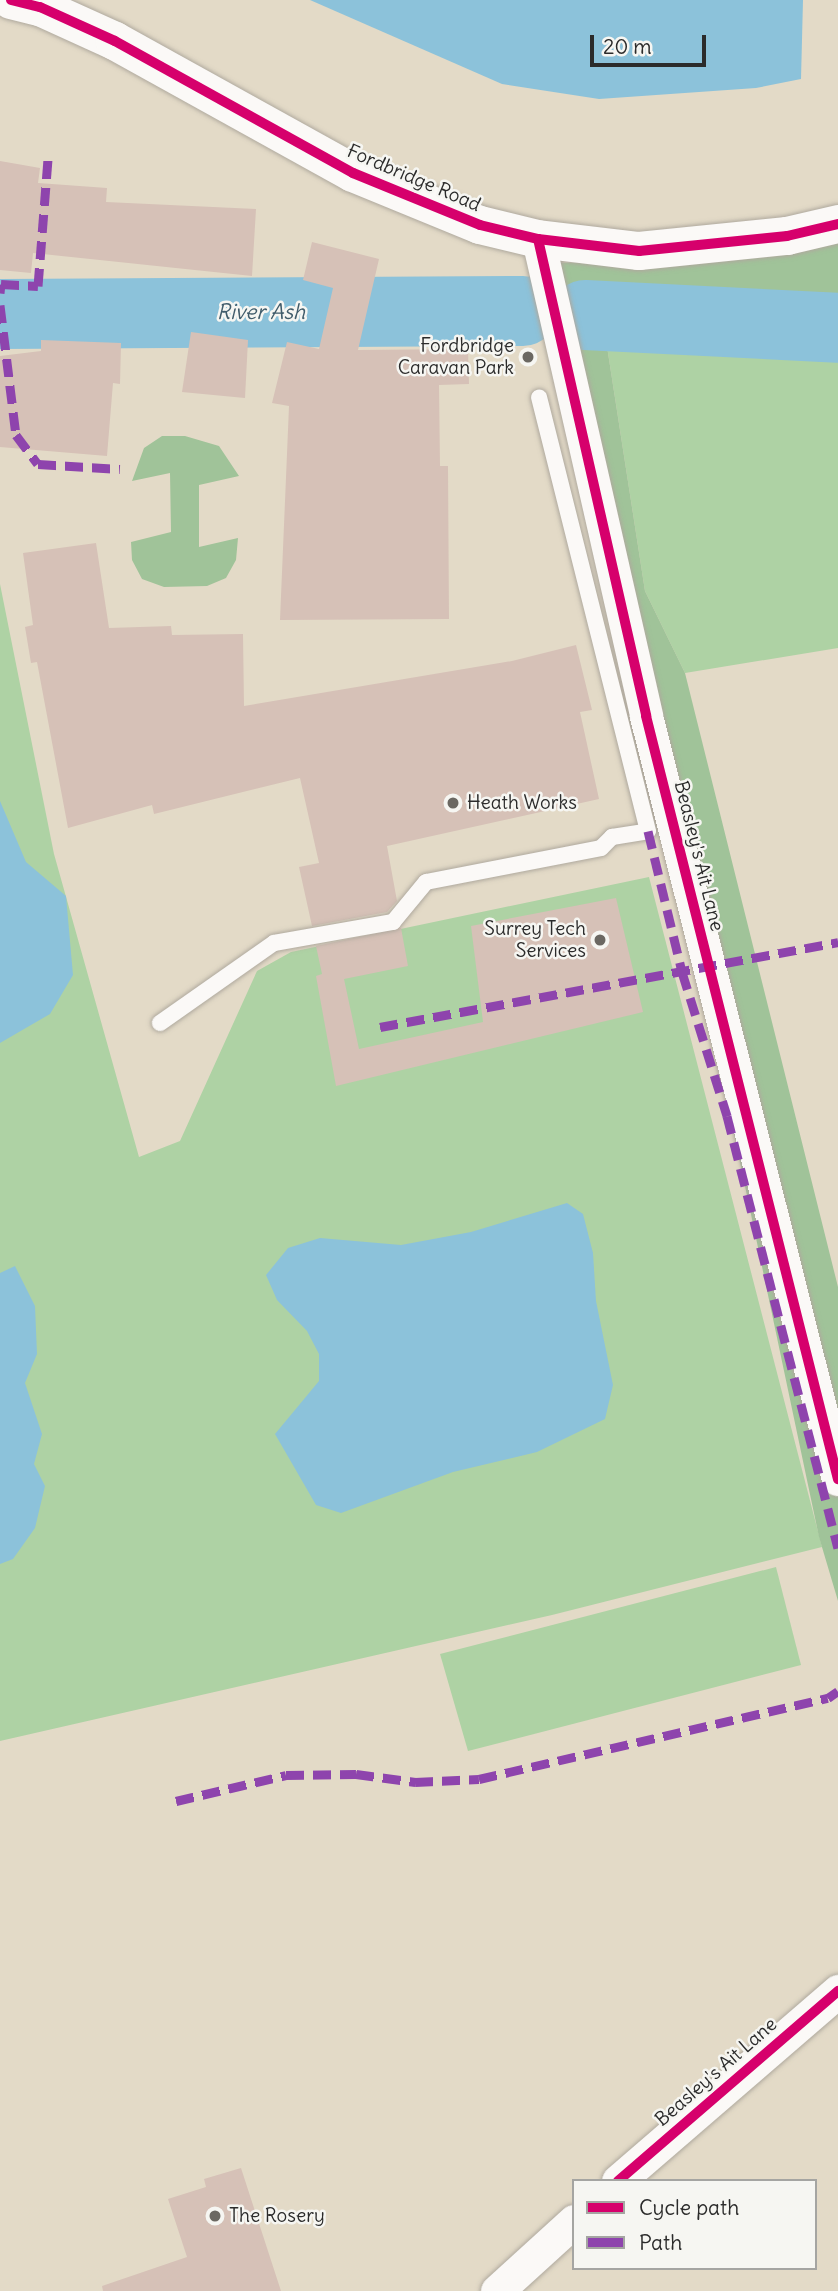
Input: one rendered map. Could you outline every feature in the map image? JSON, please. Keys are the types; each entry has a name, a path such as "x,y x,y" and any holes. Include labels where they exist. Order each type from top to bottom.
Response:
{"street":[{"name":"Fordbridge Road","path":"11,0 40,6 115,41 353,173 480,225 538,239 639,251 787,236 838,224"},
{"name":"Beasley's Ait Lane","path":"538,239 646,716 838,1479"},
{"name":"Beasley's Ait Lane","path":"620,2179 838,1991"},
{"path":"497,2291 572,2223"}],"lane":[{"path":"160,1023 274,943 393,922 426,883 601,848 612,836 648,831 540,398"}],"green space":[{"path":"838,237 838,348 606,340 645,591 685,673 838,1287 838,1601 819,1537 646,716 544,263 673,261"},
{"path":"606,340 838,348 838,648 685,673 645,591"},
{"path":"162,436 185,436 219,446 239,476 199,485 199,547 238,538 236,560 226,578 207,586 164,587 142,579 132,560 131,542 171,532 170,473 132,481 144,448"},
{"path":"0,584 54,854 139,1157 180,1141 257,971 291,952 649,877 822,1547 552,1615 0,1741"},
{"path":"776,1567 801,1665 468,1751 440,1654"}],"water":[{"path":"310,0 803,0 801,79 756,88 599,99 502,84"},
{"path":"0,801 26,862 66,896 73,975 50,1014 0,1043"},
{"path":"567,1203 583,1214 593,1253 596,1301 613,1385 605,1419 537,1452 453,1472 341,1513 316,1505 275,1434 319,1381 319,1354 307,1331 277,1300 266,1275 288,1248 320,1238 401,1245 471,1232"},
{"path":"15,1266 35,1306 37,1354 25,1383 42,1434 34,1464 45,1486 35,1528 13,1559 0,1564 0,1273"}],"building":[{"path":"0,161 40,168 38,183 107,188 106,202 256,209 252,276 33,253 31,273 0,270"},
{"path":"312,242 379,259 358,350 468,349 469,384 439,385 440,466 448,466 449,619 280,620 289,406 272,403 287,342 319,349 333,288 303,280"},
{"path":"191,332 248,340 245,398 182,392"},
{"path":"41,340 121,343 120,384 113,383 107,456 0,447 0,356 41,351"},
{"path":"96,543 109,628 171,626 172,635 243,634 244,706 512,661 576,645 592,710 580,712 599,799 387,846 397,901 387,912 312,926 299,867 319,863 300,778 154,814 152,805 68,828 37,662 31,663 25,627 33,625 23,553"},
{"path":"616,898 643,1012 336,1086 316,976 322,974 316,946 401,928 408,966 344,979 359,1049 483,1022 471,926"},
{"path":"241,2168 281,2291 103,2291 102,2286 187,2257 168,2199 206,2187 204,2179"}],"waterway":[{"name":"River Ash","path":"0,314 523,311"},
{"name":"River Ash","path":"585,315 838,328"}],"marked path":[{"path":"0,293 1,284 38,286 48,158"},
{"path":"0,305 16,435 38,464 120,469"},
{"path":"648,831 682,972 727,1116 838,1548"},
{"path":"380,1027 838,942"},
{"path":"176,1801 286,1775 356,1774 415,1782 479,1779 828,1698 838,1691"}],"cycle path":[{"path":"11,0 40,7 115,41 353,173 480,225 538,239 639,251 787,236 838,224"},
{"path":"538,239 646,716 838,1479"},
{"path":"620,2179 838,1991"}],"place":[{"name":"Fordbridge Caravan Park","path":"528,357"},
{"name":"Heath Works","path":"453,803"},
{"name":"Surrey Tech Services","path":"600,940"},
{"name":"The Rosery","path":"215,2216"}]}
